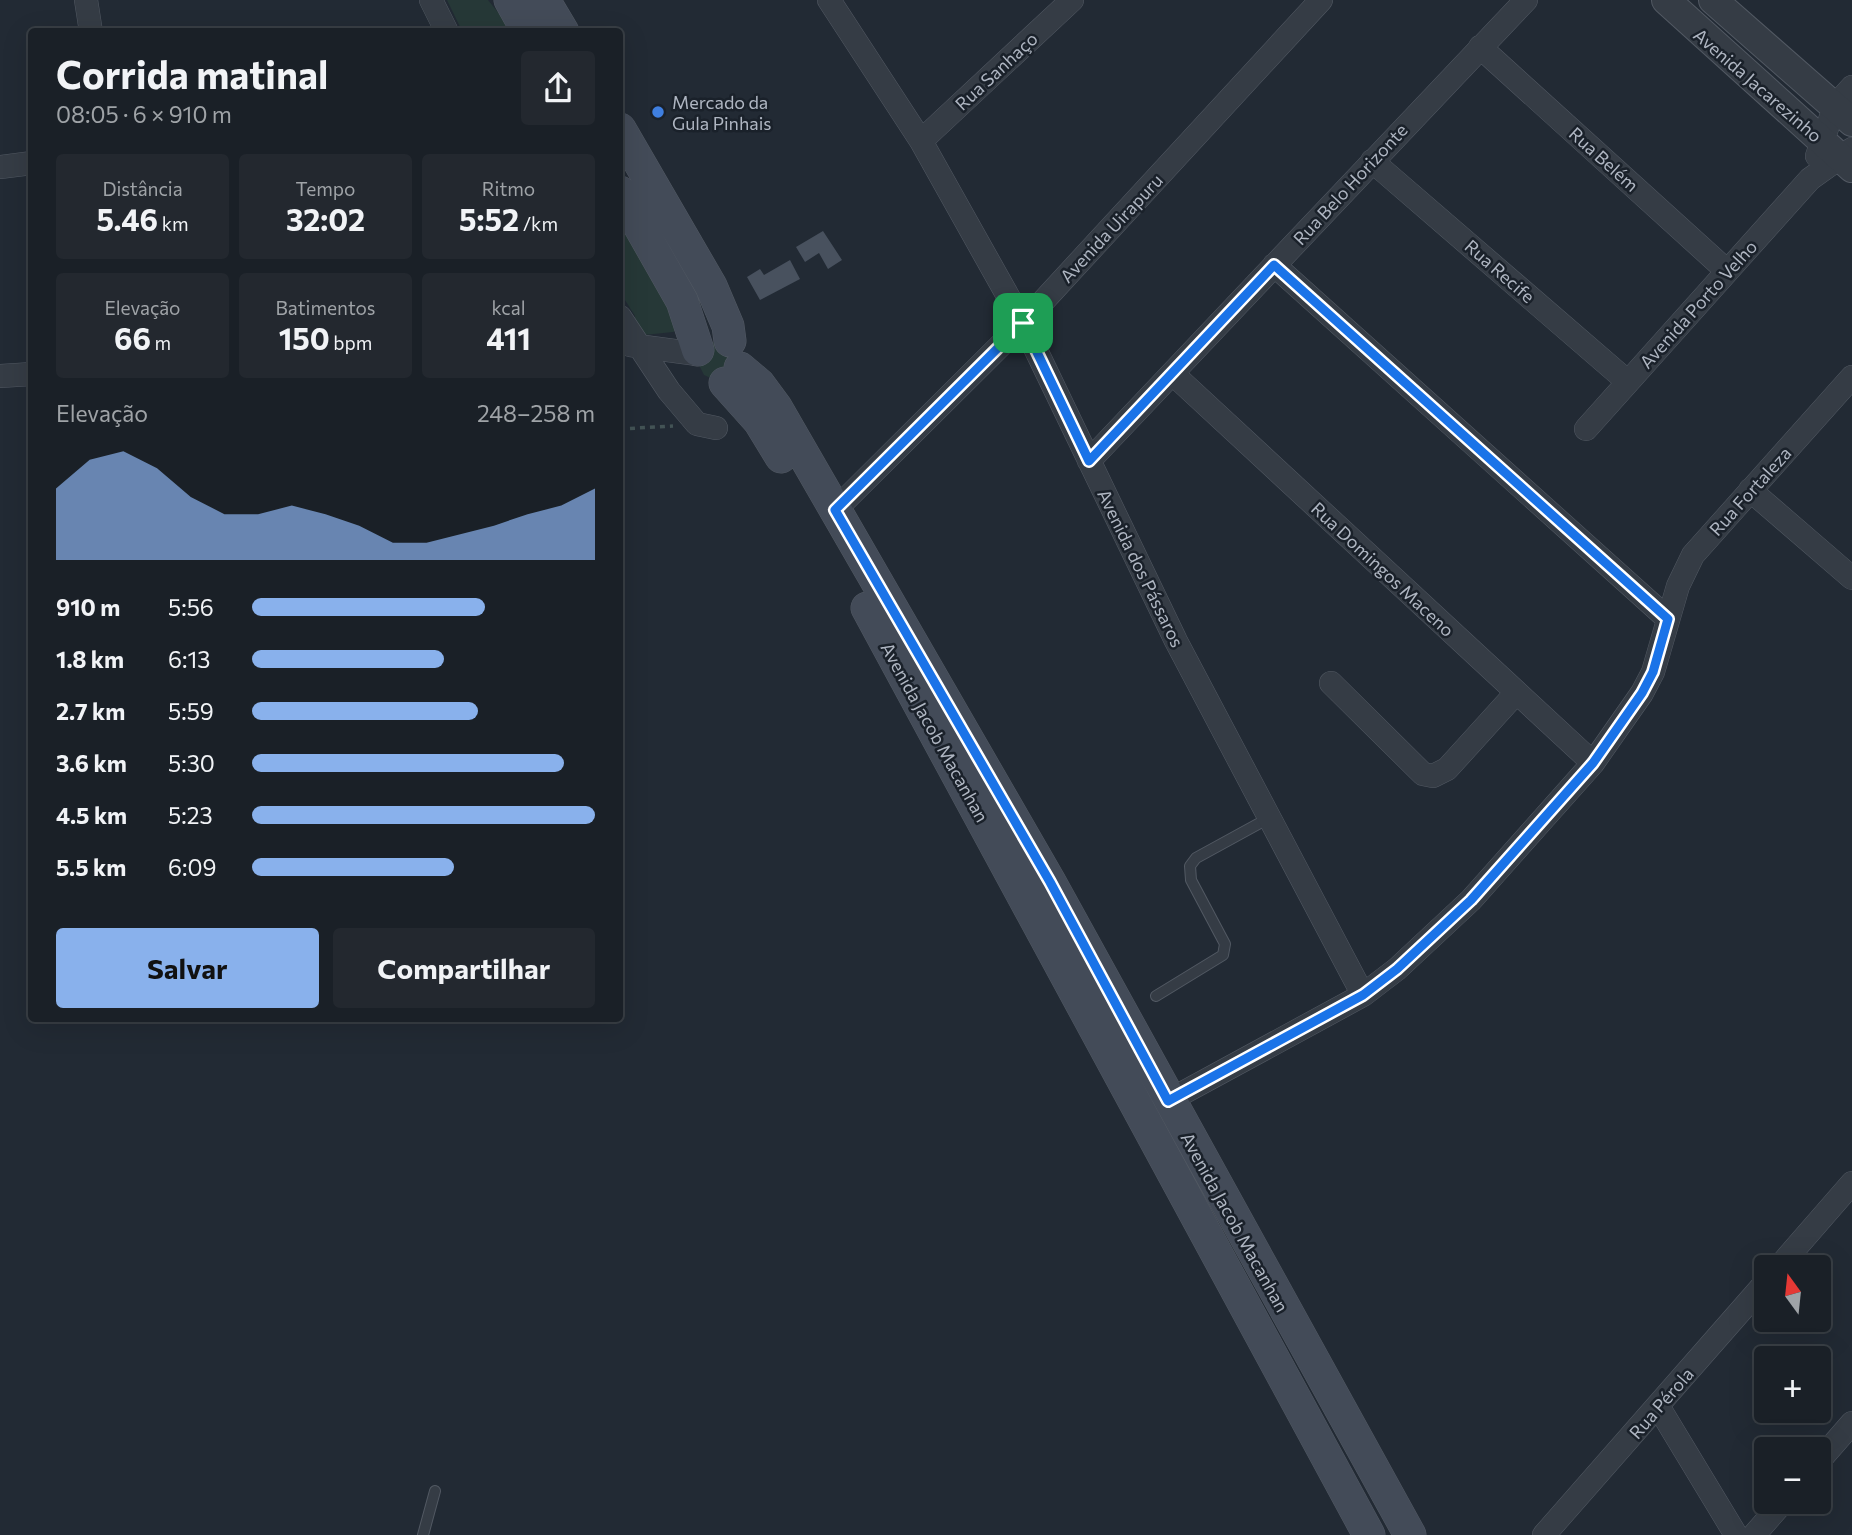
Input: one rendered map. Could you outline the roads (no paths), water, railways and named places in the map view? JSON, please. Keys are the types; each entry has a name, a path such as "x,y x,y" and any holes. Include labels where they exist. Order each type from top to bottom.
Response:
{"main road":[{"path":"510,0 526,28"},
{"path":"544,0 561,28"},
{"name":"Avenida Jacob Macanhan","path":"623,134 711,286 728,326 732,364 759,421 820,522 1035,912 1124,1084 1369,1535"},
{"path":"623,197 682,301 697,352 696,365 703,378 732,364 723,338 709,340 697,352"},
{"name":"Avenida Jacob Macanhan","path":"732,364 759,384 776,407 1032,852 1410,1535"}],"street":[{"path":"86,0 90,28"},
{"path":"431,0 445,28"},
{"name":"Avenida dos Pássaros","path":"829,0 920,141 1023,323 1176,641 1363,995"},
{"name":"Rua Sanhaço","path":"920,141 1072,0"},
{"name":"Avenida Uirapuru","path":"835,510 1023,323 1321,0"},
{"name":"Rua Belo Horizonte","path":"1089,461 1526,0"},
{"name":"Avenida Jacarezinho","path":"1665,0 1841,154"},
{"name":"Avenida Jacarezinho","path":"1725,4 1846,105"},
{"name":"Rua Belém","path":"1480,47 1727,271"},
{"name":"Avenida Porto Velho","path":"1586,429 1810,179 1841,154 1846,105"},
{"name":"Rua Recife","path":"1372,161 1628,382"},
{"path":"0,167 28,164"},
{"path":"1274,265 1668,619"},
{"path":"623,328 628,345 707,426"},
{"path":"628,345 697,352"},
{"path":"0,376 28,374"},
{"name":"Rua Domingos Maceno","path":"1174,374 1593,763"},
{"name":"Rua Fortaleza","path":"1168,1101 1363,995 1397,969 1471,900 1593,763 1642,693 1653,672 1678,586 1693,555 1852,377"},
{"path":"1750,490 1852,578"},
{"path":"1331,683 1423,774 1433,776 1447,769 1516,693"},
{"path":"1789,1255 1852,1183"},
{"name":"Rua Pérola","path":"1550,1531 1754,1296"},
{"path":"1658,1406 1735,1535"},
{"path":"1831,1447 1852,1423"},
{"path":"1754,1535 1772,1514"}],"lane":[{"path":"1156,996 1223,955 1225,944 1191,880 1190,866 1196,858 1269,818"},
{"path":"423,1535 435,1491"}],"place":[{"name":"Mercado da Gula Pinhais","path":"658,112"}]}
